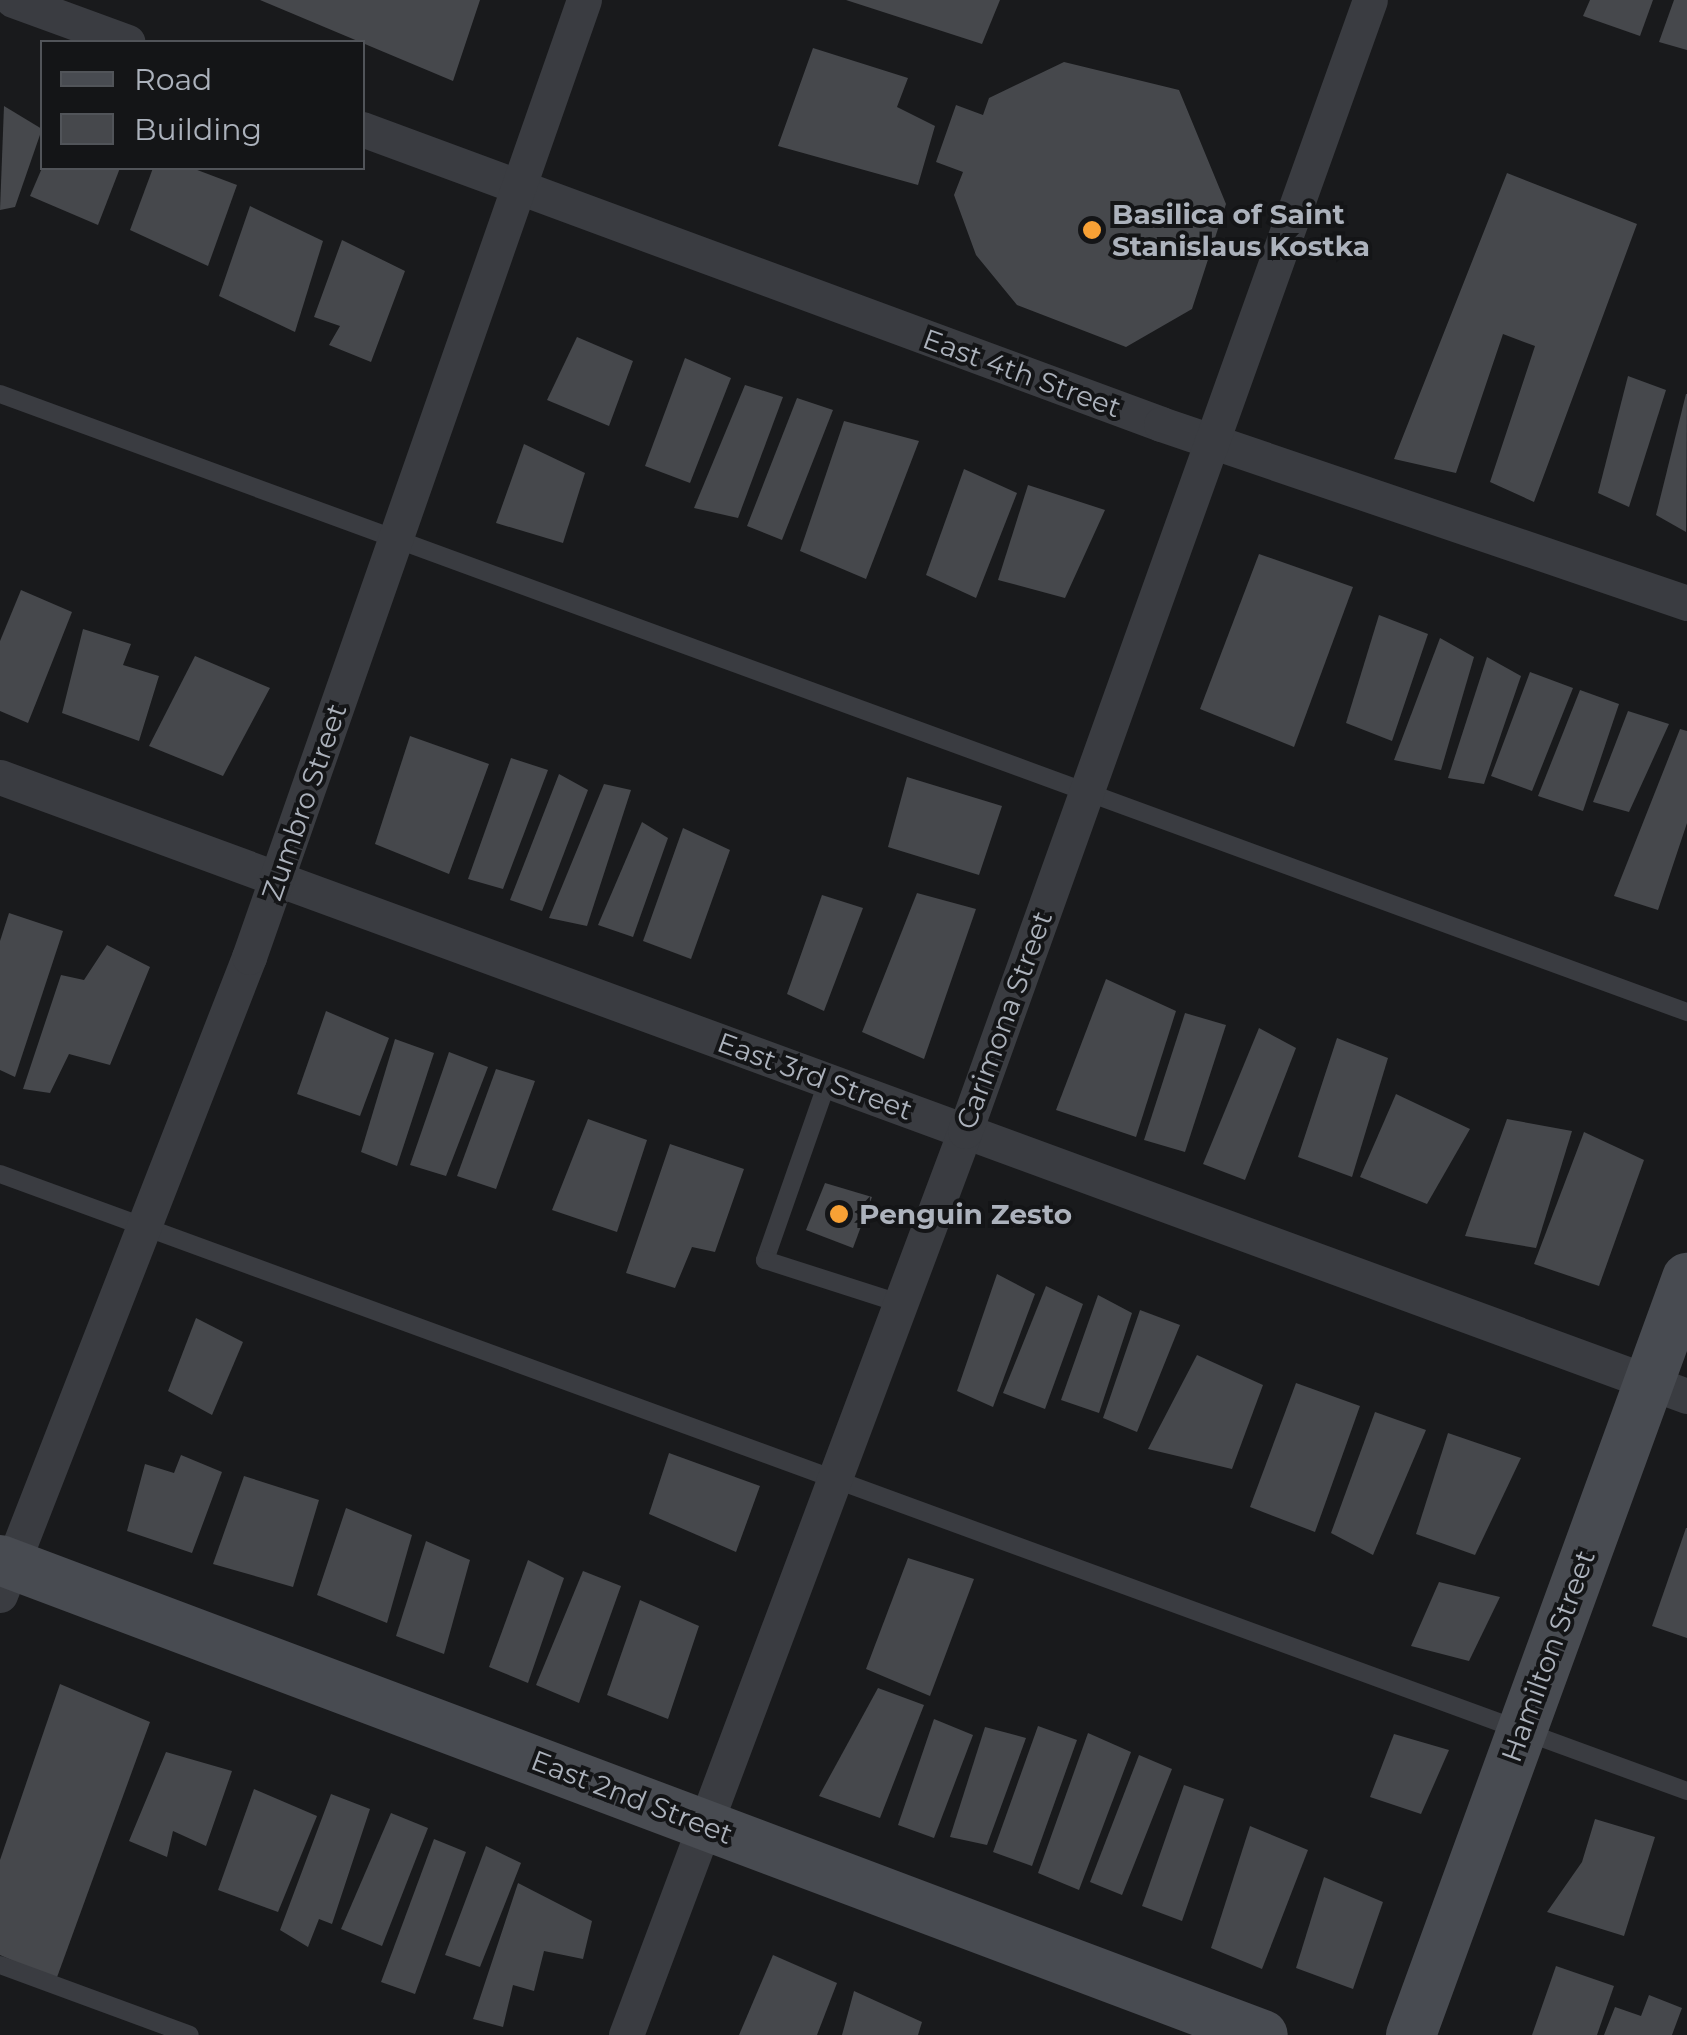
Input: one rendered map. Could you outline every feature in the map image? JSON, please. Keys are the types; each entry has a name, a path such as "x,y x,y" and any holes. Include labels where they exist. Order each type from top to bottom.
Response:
{"street":[{"path":"13,0 123,40"},
{"name":"Zumbro Street","path":"4,1573 278,879 584,0"},
{"name":"Carimona Street","path":"626,2035 701,1823 965,1131 1370,0"},
{"name":"East 4th Street","path":"365,130 1142,417 1213,437 1687,602"},
{"name":"East 3rd Street","path":"0,777 1668,1389"},
{"name":"Hamilton Street","path":"1411,2035 1521,1731 1668,1389 1687,1278"},
{"name":"East 2nd Street","path":"4,1573 701,1823 1263,2035"}],"lane":[{"path":"0,394 396,541 1087,788 1687,1012"},
{"path":"828,1080 765,1260 899,1303"},
{"path":"0,1174 1687,1791"},
{"path":"0,1965 190,2035"}],"building":[{"path":"260,0 480,0 453,81 365,44 365,40 355,40"},
{"path":"846,0 1000,0 982,44"},
{"path":"1590,0 1653,0 1640,36 1583,16"},
{"path":"1674,0 1687,0 1687,50 1659,42"},
{"path":"813,48 908,78 897,107 935,126 918,185 778,146"},
{"name":"Basilica of Saint Stanislaus Kostka","path":"1064,62 1179,90 1226,204 1192,309 1126,347 1017,305 976,255 954,195 963,172 936,162 956,105 983,115 989,98"},
{"path":"4,106 40,128 40,135 15,207 0,210"},
{"path":"41,170 119,170 98,225 30,196"},
{"path":"152,170 197,170 237,185 208,266 130,230"},
{"path":"1507,173 1637,224 1534,502 1490,482 1535,346 1503,334 1456,473 1394,459"},
{"path":"250,206 323,241 295,332 219,296"},
{"path":"342,240 405,271 371,362 329,345 340,326 314,317"},
{"path":"577,337 633,361 609,426 547,400"},
{"path":"685,358 731,378 690,483 645,466"},
{"path":"1628,376 1666,390 1629,507 1598,493"},
{"path":"745,385 783,397 738,518 694,508"},
{"path":"1687,394 1686,532 1656,515"},
{"path":"797,398 833,410 782,540 747,526"},
{"path":"844,421 919,441 866,579 800,551"},
{"path":"524,444 585,473 563,543 496,523"},
{"path":"964,469 1017,493 976,598 926,575"},
{"path":"1028,485 1105,510 1065,598 998,580"},
{"path":"1259,554 1353,587 1294,747 1200,709"},
{"path":"21,590 72,612 28,723 0,711 0,641"},
{"path":"1379,615 1428,634 1392,741 1346,723"},
{"path":"83,629 131,644 123,665 159,676 139,741 62,713"},
{"path":"1440,638 1474,657 1441,770 1394,760"},
{"path":"195,656 270,688 223,776 149,746"},
{"path":"1487,657 1521,676 1484,784 1448,778"},
{"path":"1530,672 1573,688 1532,791 1491,776"},
{"path":"1580,690 1619,704 1583,811 1538,796"},
{"path":"1628,711 1669,724 1629,812 1593,802"},
{"path":"1680,729 1687,731 1687,823 1658,910 1614,896"},
{"path":"410,736 489,764 449,874 375,844"},
{"path":"511,758 548,770 503,889 468,879"},
{"path":"559,774 588,790 542,911 510,900"},
{"path":"907,777 1002,806 979,875 888,847"},
{"path":"604,784 631,790 587,926 549,918"},
{"path":"642,822 668,838 633,937 598,925"},
{"path":"683,828 730,850 691,959 643,941"},
{"path":"917,893 976,909 924,1059 862,1032"},
{"path":"822,895 863,908 824,1011 787,994"},
{"path":"9,913 63,931 15,1077 0,1070 0,941"},
{"path":"107,945 150,967 110,1065 69,1054 50,1093 23,1089 61,975 84,980"},
{"path":"1106,979 1176,1011 1136,1137 1056,1110"},
{"path":"326,1011 389,1038 360,1116 297,1094"},
{"path":"1185,1013 1226,1025 1185,1152 1144,1140"},
{"path":"1259,1028 1296,1048 1245,1180 1203,1164"},
{"path":"1337,1038 1388,1058 1352,1177 1298,1157"},
{"path":"395,1039 434,1053 397,1166 361,1152"},
{"path":"449,1052 488,1067 446,1176 410,1165"},
{"path":"496,1069 535,1081 496,1189 457,1176"},
{"path":"1396,1094 1470,1129 1427,1204 1360,1177"},
{"path":"588,1119 647,1140 617,1232 552,1210"},
{"path":"1507,1119 1572,1131 1536,1248 1465,1236"},
{"path":"1584,1132 1644,1160 1599,1286 1534,1264"},
{"path":"670,1144 744,1169 715,1252 692,1247 675,1288 626,1273"},
{"name":"Penguin Zesto","path":"825,1183 872,1197 853,1248 806,1230"},
{"path":"997,1274 1035,1294 993,1407 957,1391"},
{"path":"1046,1286 1083,1304 1045,1409 1003,1393"},
{"path":"1098,1295 1132,1313 1099,1413 1061,1400"},
{"path":"1140,1310 1180,1325 1137,1432 1103,1418"},
{"path":"196,1318 243,1342 212,1415 168,1391"},
{"path":"1197,1355 1263,1385 1232,1469 1148,1449"},
{"path":"1296,1383 1360,1406 1315,1532 1250,1507"},
{"path":"1375,1412 1426,1430 1373,1555 1331,1533"},
{"path":"1448,1433 1521,1458 1475,1555 1416,1534"},
{"path":"669,1453 760,1486 736,1552 649,1514"},
{"path":"181,1455 222,1472 192,1553 127,1531 145,1464 174,1473"},
{"path":"244,1476 319,1500 293,1587 213,1564"},
{"path":"346,1508 412,1535 387,1623 317,1595"},
{"path":"1687,1528 1687,1638 1652,1626"},
{"path":"426,1541 470,1560 444,1654 396,1636"},
{"path":"908,1558 974,1579 930,1696 866,1669"},
{"path":"528,1560 564,1578 528,1683 489,1667"},
{"path":"583,1571 621,1586 579,1703 536,1685"},
{"path":"1439,1582 1500,1597 1469,1661 1411,1646"},
{"path":"640,1600 699,1626 668,1719 607,1695"},
{"path":"60,1684 150,1722 56,1980 0,1955 0,1860"},
{"path":"878,1688 924,1705 880,1818 819,1796"},
{"path":"934,1719 973,1735 934,1838 898,1825"},
{"path":"1038,1726 1077,1740 1032,1866 993,1852"},
{"path":"985,1727 1026,1738 987,1845 950,1837"},
{"path":"1088,1733 1131,1752 1079,1890 1038,1873"},
{"path":"1394,1734 1449,1750 1421,1814 1370,1797"},
{"path":"166,1752 232,1771 206,1846 173,1831 167,1857 129,1841"},
{"path":"1139,1755 1172,1769 1122,1895 1090,1882"},
{"path":"1184,1785 1224,1799 1182,1921 1142,1906"},
{"path":"254,1789 317,1816 278,1912 218,1890"},
{"path":"331,1794 370,1809 332,1924 319,1919 308,1947 280,1930"},
{"path":"391,1813 428,1828 382,1946 341,1929"},
{"path":"1595,1819 1655,1837 1624,1936 1547,1912 1582,1862"},
{"path":"1250,1826 1308,1850 1262,1969 1211,1948"},
{"path":"434,1839 466,1852 415,1994 381,1982"},
{"path":"486,1846 521,1863 480,1967 445,1955"},
{"path":"1324,1877 1383,1902 1353,1989 1296,1968"},
{"path":"518,1883 592,1921 583,1959 544,1951 534,1991 513,1985 503,2027 473,2019"},
{"path":"773,1955 837,1983 817,2035 739,2035"},
{"path":"1556,1966 1614,1986 1597,2035 1532,2035"},
{"path":"854,1991 922,2022 918,2035 842,2035"},
{"path":"1649,1995 1682,2008 1672,2035 1604,2035 1615,2007 1641,2016"}],"place":[{"name":"Basilica of Saint Stanislaus Kostka","path":"1092,230"},
{"name":"Penguin Zesto","path":"839,1214"}]}
